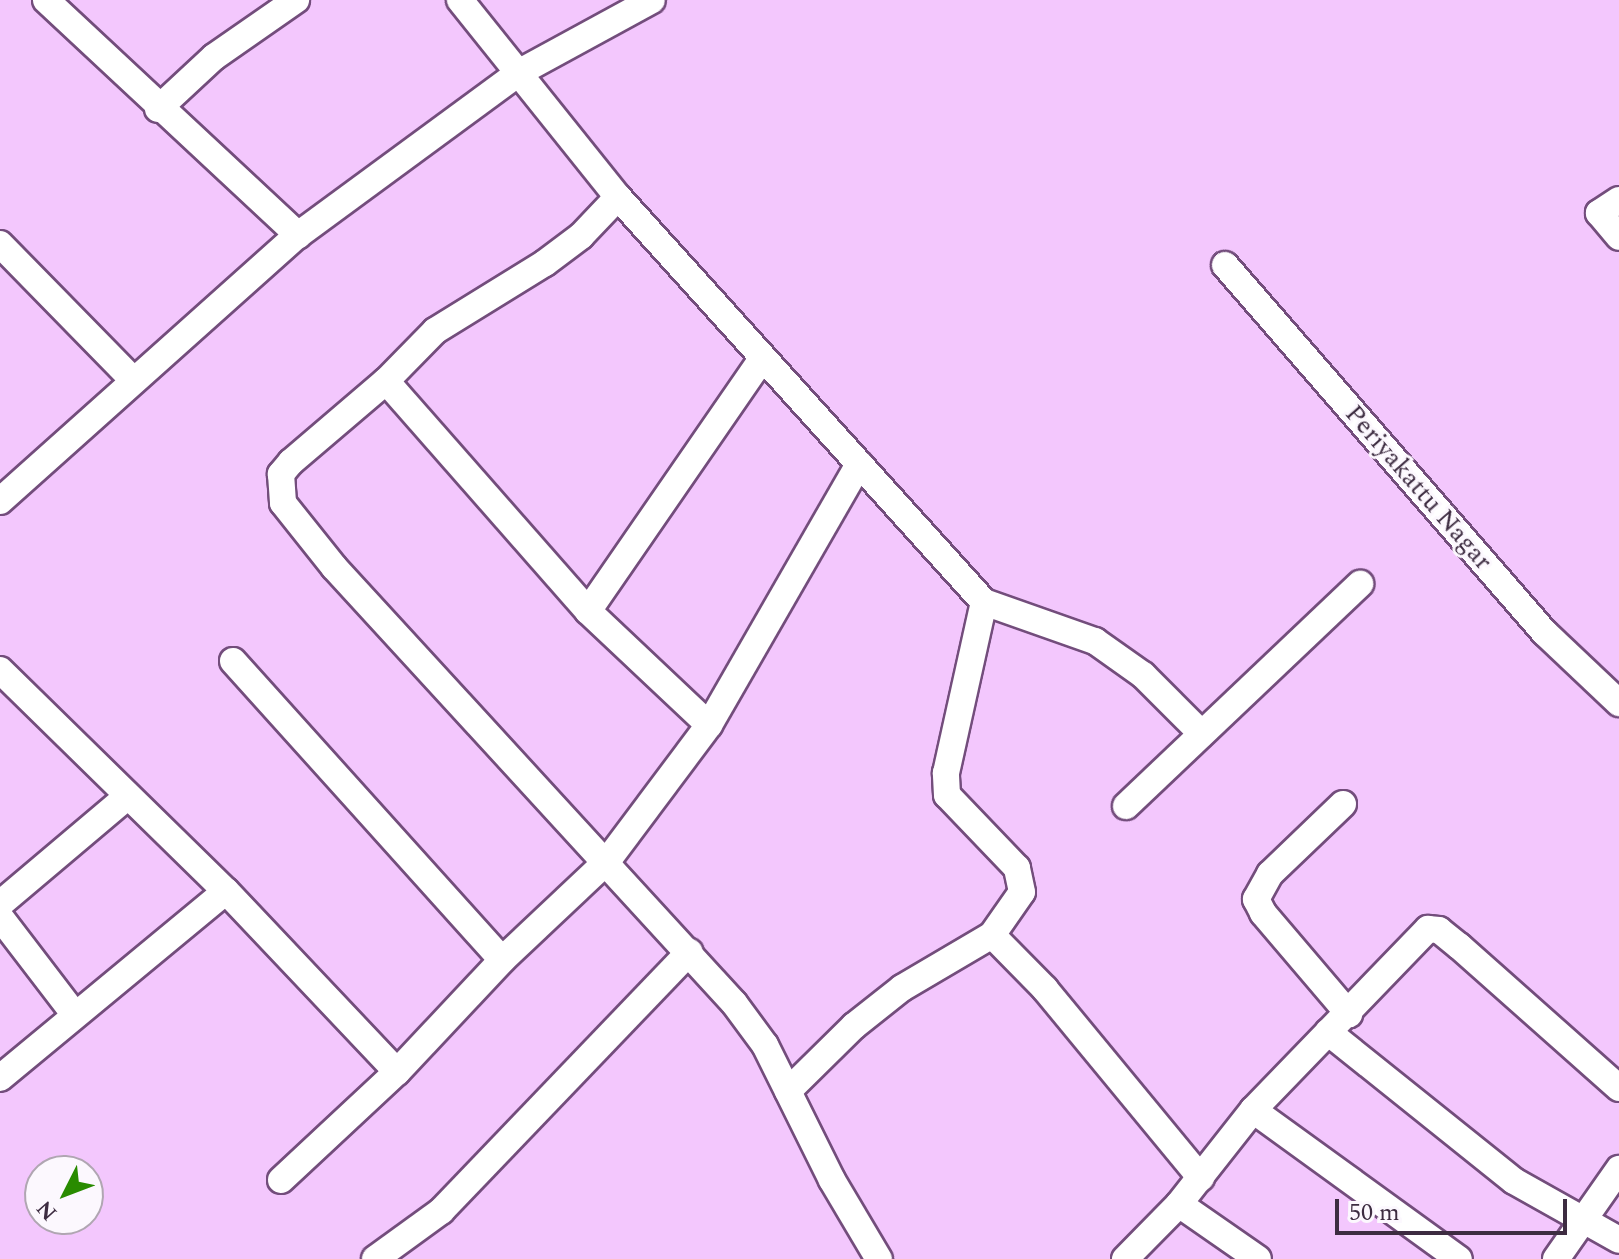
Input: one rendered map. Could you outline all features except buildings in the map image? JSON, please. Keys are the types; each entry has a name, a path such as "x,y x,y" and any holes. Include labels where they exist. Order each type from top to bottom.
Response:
{"street":[{"path":"46,0 158,109 298,235"},
{"path":"158,109 214,57 296,0"},
{"path":"460,0 618,197 984,602 1095,641 1143,675 1202,734"},
{"path":"0,501 132,379 298,235 520,72 652,0"},
{"path":"618,197 581,236 545,263 435,331 386,381 291,462 281,474 283,503 334,567 608,860 765,1045 879,1259"},
{"path":"1619,200 1599,213 1619,237"},
{"path":"0,244 132,379"},
{"name":"Periyakattu Nagar","path":"1225,265 1545,633 1619,703"},
{"path":"588,611 762,359"},
{"path":"386,381 588,611 709,725"},
{"path":"281,1180 397,1072 502,960 608,860 709,725 859,464"},
{"path":"1126,806 1360,584"},
{"path":"788,1091 854,1026 902,988 992,935 1017,905 1023,883 1005,853 953,804 946,773 984,602"},
{"path":"233,661 502,960"},
{"path":"0,670 226,891 397,1072"},
{"path":"0,904 128,796"},
{"path":"1343,804 1270,874 1256,899 1263,913 1349,1014"},
{"path":"0,1078 226,891"},
{"path":"0,917 75,1015"},
{"path":"1125,1259 1179,1204 1253,1110 1349,1014 1418,937 1433,928 1619,1088"},
{"path":"992,935 1045,989 1201,1178"},
{"path":"375,1259 441,1211 689,952"},
{"path":"1328,1032 1514,1181 1619,1240"},
{"path":"1253,1110 1459,1259"},
{"path":"1556,1259 1619,1169"},
{"path":"1179,1204 1258,1259"}]}
